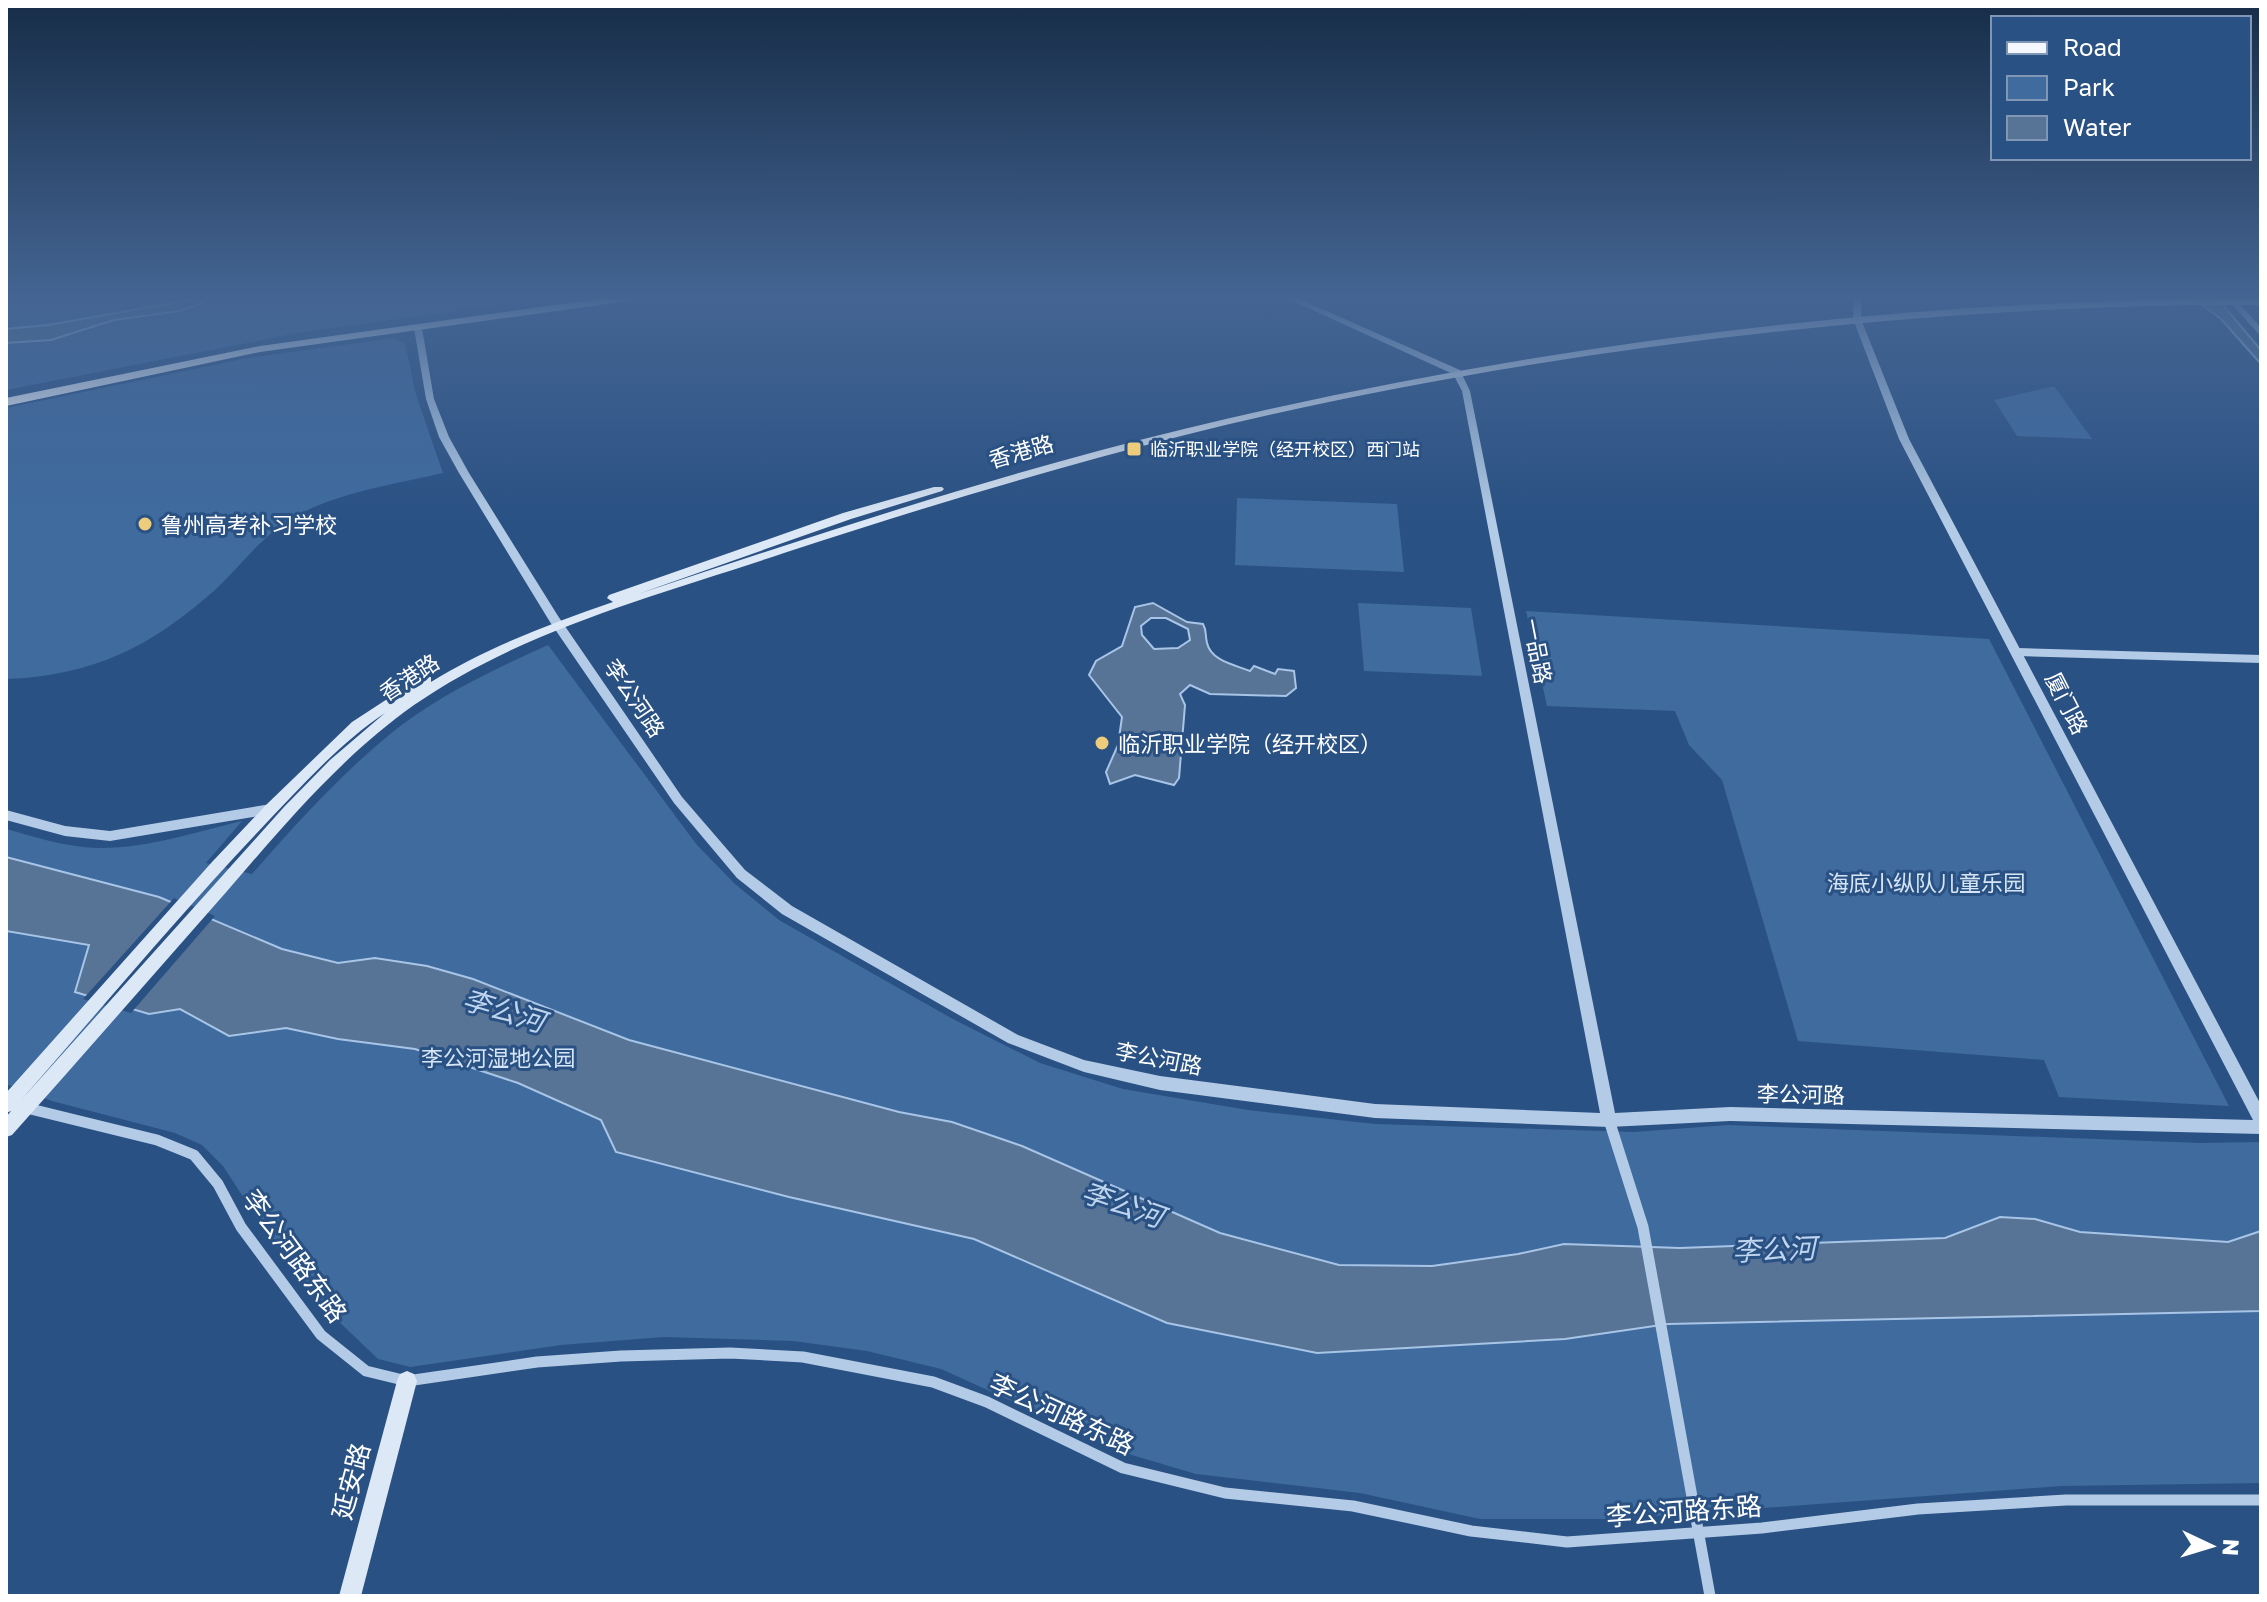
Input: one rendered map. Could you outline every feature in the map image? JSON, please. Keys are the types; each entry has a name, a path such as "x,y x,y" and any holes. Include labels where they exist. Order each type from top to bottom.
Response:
{"main road":[{"path":"6,396 121,373"},
{"path":"6,402 146,373"},
{"name":"香港路","path":"72,1042 217,866 271,809 368,717 460,659 557,623 853,525 1040,468 1436,373"},
{"name":"香港路","path":"6,1129 11,1105 290,810 372,728 467,666 557,623"},
{"name":"延安路","path":"350,1596 407,1381"}],"street":[{"name":"李公河路","path":"426,373 430,399 444,437 557,623 678,800 741,874 787,910 1013,1039 1084,1066 1160,1083 1375,1111 1609,1120 1730,1114 2261,1127"},
{"name":"一品路","path":"1454,373 1466,391 1609,1120"},
{"name":"厦门路","path":"1878,373 1904,439 2261,1120"},
{"path":"2018,652 2261,659"},
{"path":"6,815 65,831 110,836 271,809"},
{"name":"李公河路东路","path":"11,1105 157,1140 194,1155 218,1184 241,1227 321,1335 366,1371 407,1381 537,1362 621,1356 730,1353 803,1357 933,1382 987,1402 1123,1468 1225,1493 1353,1506 1471,1531 1567,1542 1762,1528 1918,1509 2066,1500 2261,1500"},
{"path":"1609,1120 1643,1227 1710,1596"}],"green space":[{"path":"6,373 94,373 6,390"},
{"name":"鲁州高考补习学校","path":"177,373 411,373 443,473 349,495 296,516 263,541 191,610 167,628 119,655 66,672 6,679 6,408"},
{"path":"2054,386 2092,439 2017,436 1994,400"},
{"path":"1237,498 1397,504 1404,572 1235,565"},
{"path":"1358,603 1471,608 1482,676 1364,671"},
{"name":"海底小纵队儿童乐园","path":"1526,611 1989,639 2229,1106 2059,1097 2044,1060 1798,1041 1722,780 1689,745 1675,711 1547,706"},
{"name":"李公河湿地公园","path":"548,645 697,845 735,884 779,920 951,1018 1040,1063 1123,1089 1248,1110 1375,1124 1634,1132 1728,1125 2200,1143 2261,1142 2261,1483 2062,1486 1615,1519 1480,1519 1360,1493 1196,1474 1132,1455 941,1369 867,1351 793,1341 664,1337 561,1345 410,1367 378,1359 333,1316 272,1241 223,1166 202,1145 175,1133 52,1101 6,1084 6,829 74,846 115,848 170,839 242,821 206,863 252,874 335,784 407,721 446,696"}],"water":[{"path":"1153,603 1187,622 1203,624 1209,649 1231,664 1250,671 1254,666 1275,674 1278,669 1294,671 1296,688 1286,696 1210,694 1190,685 1180,694 1185,705 1179,778 1174,785 1135,775 1110,784 1106,772 1118,745 1122,717 1089,675 1096,661 1122,646 1135,607","holes":["1151,618 1166,618 1188,629 1190,640 1178,648 1154,649 1142,635 1141,626"]},
{"name":"李公河","path":"6,857 159,897 282,949 338,963 375,958 427,966 473,979 629,1040 899,1112 952,1122 1022,1146 1220,1233 1339,1265 1432,1266 1564,1244 1680,1248 1945,1238 2000,1217 2035,1219 2080,1232 2228,1242 2261,1231 2261,1311 1668,1324 1565,1339 1317,1353 1167,1323 974,1239 789,1197 616,1152 601,1120 518,1083 415,1049 338,1039 286,1028 229,1036 180,1009 149,1014 75,992 89,945 6,931"}],"pier":[{"path":"174,898 215,916 131,1013 83,999"}],"place":[{"name":"临沂职业学院（经开校区）西门站","path":"1134,449"},
{"name":"鲁州高考补习学校","path":"145,524"},
{"name":"临沂职业学院（经开校区）","path":"1102,743"}]}
